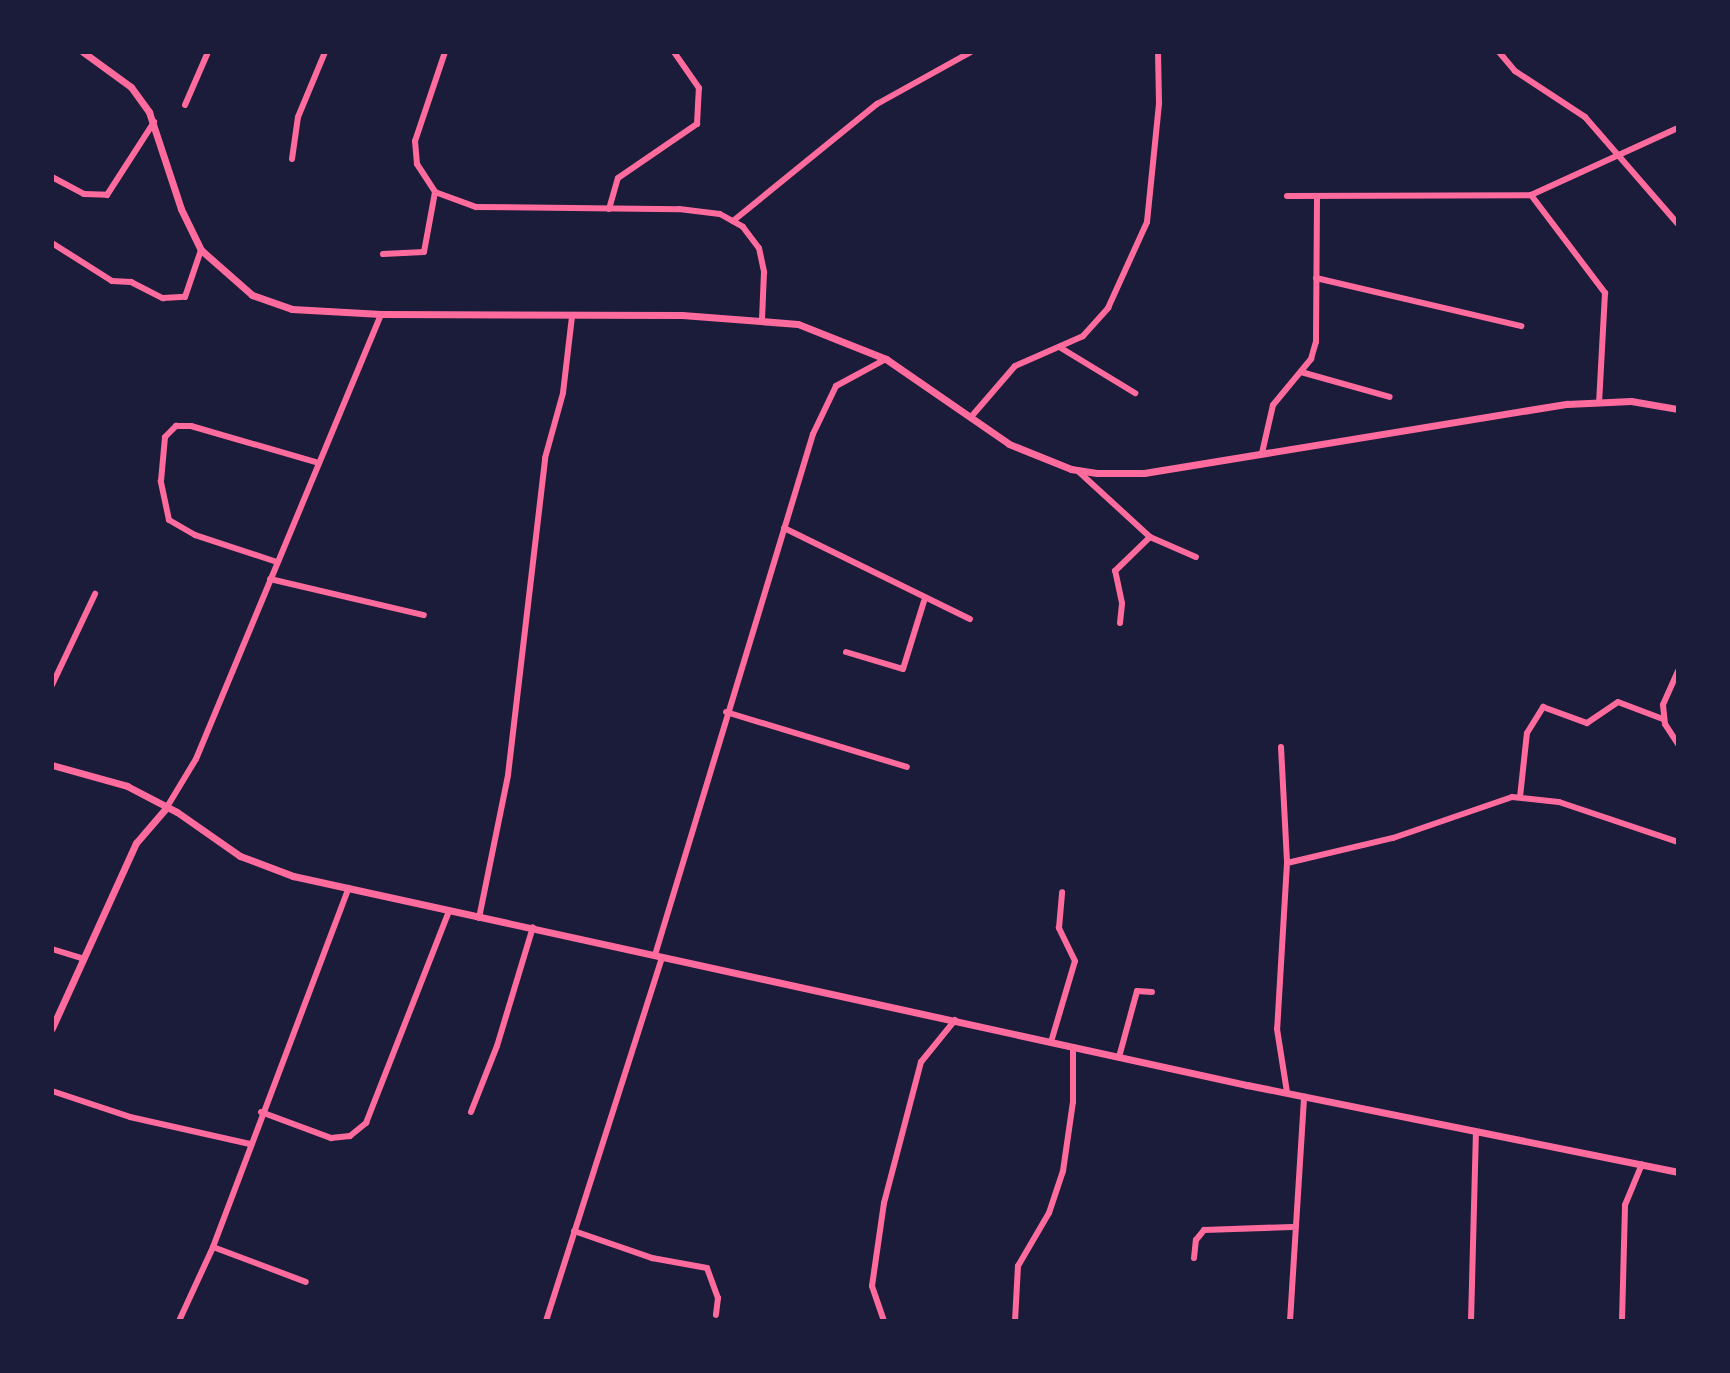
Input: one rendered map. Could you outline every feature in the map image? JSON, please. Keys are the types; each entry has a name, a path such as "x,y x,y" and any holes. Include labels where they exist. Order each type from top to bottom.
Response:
{"street":[{"path":"83,52 131,87 154,122 181,209 201,250 232,281 270,303 381,314 762,320 821,330 886,359 1009,444 1078,471 1144,473 1599,403 1631,401 1678,409"},
{"path":"185,105 208,52"},
{"path":"292,159 298,117 325,52"},
{"path":"445,52 415,141 417,164 435,192 476,207 696,210 733,221 754,240 763,260 762,320"},
{"path":"609,209 618,178 697,124 699,88 674,52"},
{"path":"733,221 877,104 971,52"},
{"path":"971,417 1015,366 1061,348 1100,322 1145,229 1159,103 1158,52"},
{"path":"1499,52 1515,71 1585,117 1678,224"},
{"path":"52,177 84,194 107,195 154,122"},
{"path":"1287,196 1531,195 1678,128"},
{"path":"383,254 424,252 435,192"},
{"path":"1531,195 1605,293 1599,403"},
{"path":"1262,453 1273,405 1301,372 1316,342 1317,196"},
{"path":"52,243 112,281 131,282 163,298 185,297 201,250"},
{"path":"1316,278 1521,326"},
{"path":"52,1028 136,843 167,807 196,759 316,462 381,314"},
{"path":"479,918 510,759 545,458 563,393 572,316"},
{"path":"1061,348 1135,393"},
{"path":"546,1321 659,956 726,712 784,528 833,390 886,359"},
{"path":"1301,372 1390,397"},
{"path":"277,562 195,535 169,520 162,504 162,446 170,430 191,426 316,462"},
{"path":"1078,471 1150,537 1196,557"},
{"path":"784,528 924,601 970,619"},
{"path":"1120,623 1122,603 1115,571 1150,537"},
{"path":"270,579 424,615"},
{"path":"52,685 95,594"},
{"path":"846,652 903,669 924,601"},
{"path":"1678,671 1664,694 1663,719 1678,744"},
{"path":"1520,797 1527,733 1543,707 1587,723 1618,702 1663,719"},
{"path":"726,712 907,767"},
{"path":"1281,747 1287,863 1277,1015 1287,1092"},
{"path":"52,765 127,786 167,807 248,861 349,888 1119,1057 1678,1172"},
{"path":"1287,863 1393,838 1489,801 1520,797 1559,802 1678,842"},
{"path":"179,1321 213,1247 261,1112 349,888"},
{"path":"1051,1042 1075,961 1059,928 1062,892"},
{"path":"261,1112 331,1138 350,1136 366,1123 449,911"},
{"path":"471,1112 533,927"},
{"path":"52,949 82,958"},
{"path":"1119,1057 1137,991 1152,992"},
{"path":"884,1321 872,1286 884,1203 921,1062 955,1020"},
{"path":"1015,1321 1018,1266 1049,1213 1063,1171 1073,1102 1073,1047"},
{"path":"52,1091 130,1117 250,1144"},
{"path":"1290,1321 1292,1227 1304,1096"},
{"path":"1471,1321 1476,1132"},
{"path":"1622,1321 1625,1205 1642,1164"},
{"path":"1194,1258 1196,1240 1204,1230 1292,1227"},
{"path":"574,1231 652,1258 707,1268 718,1298 716,1315"},
{"path":"213,1247 306,1282"}]}
